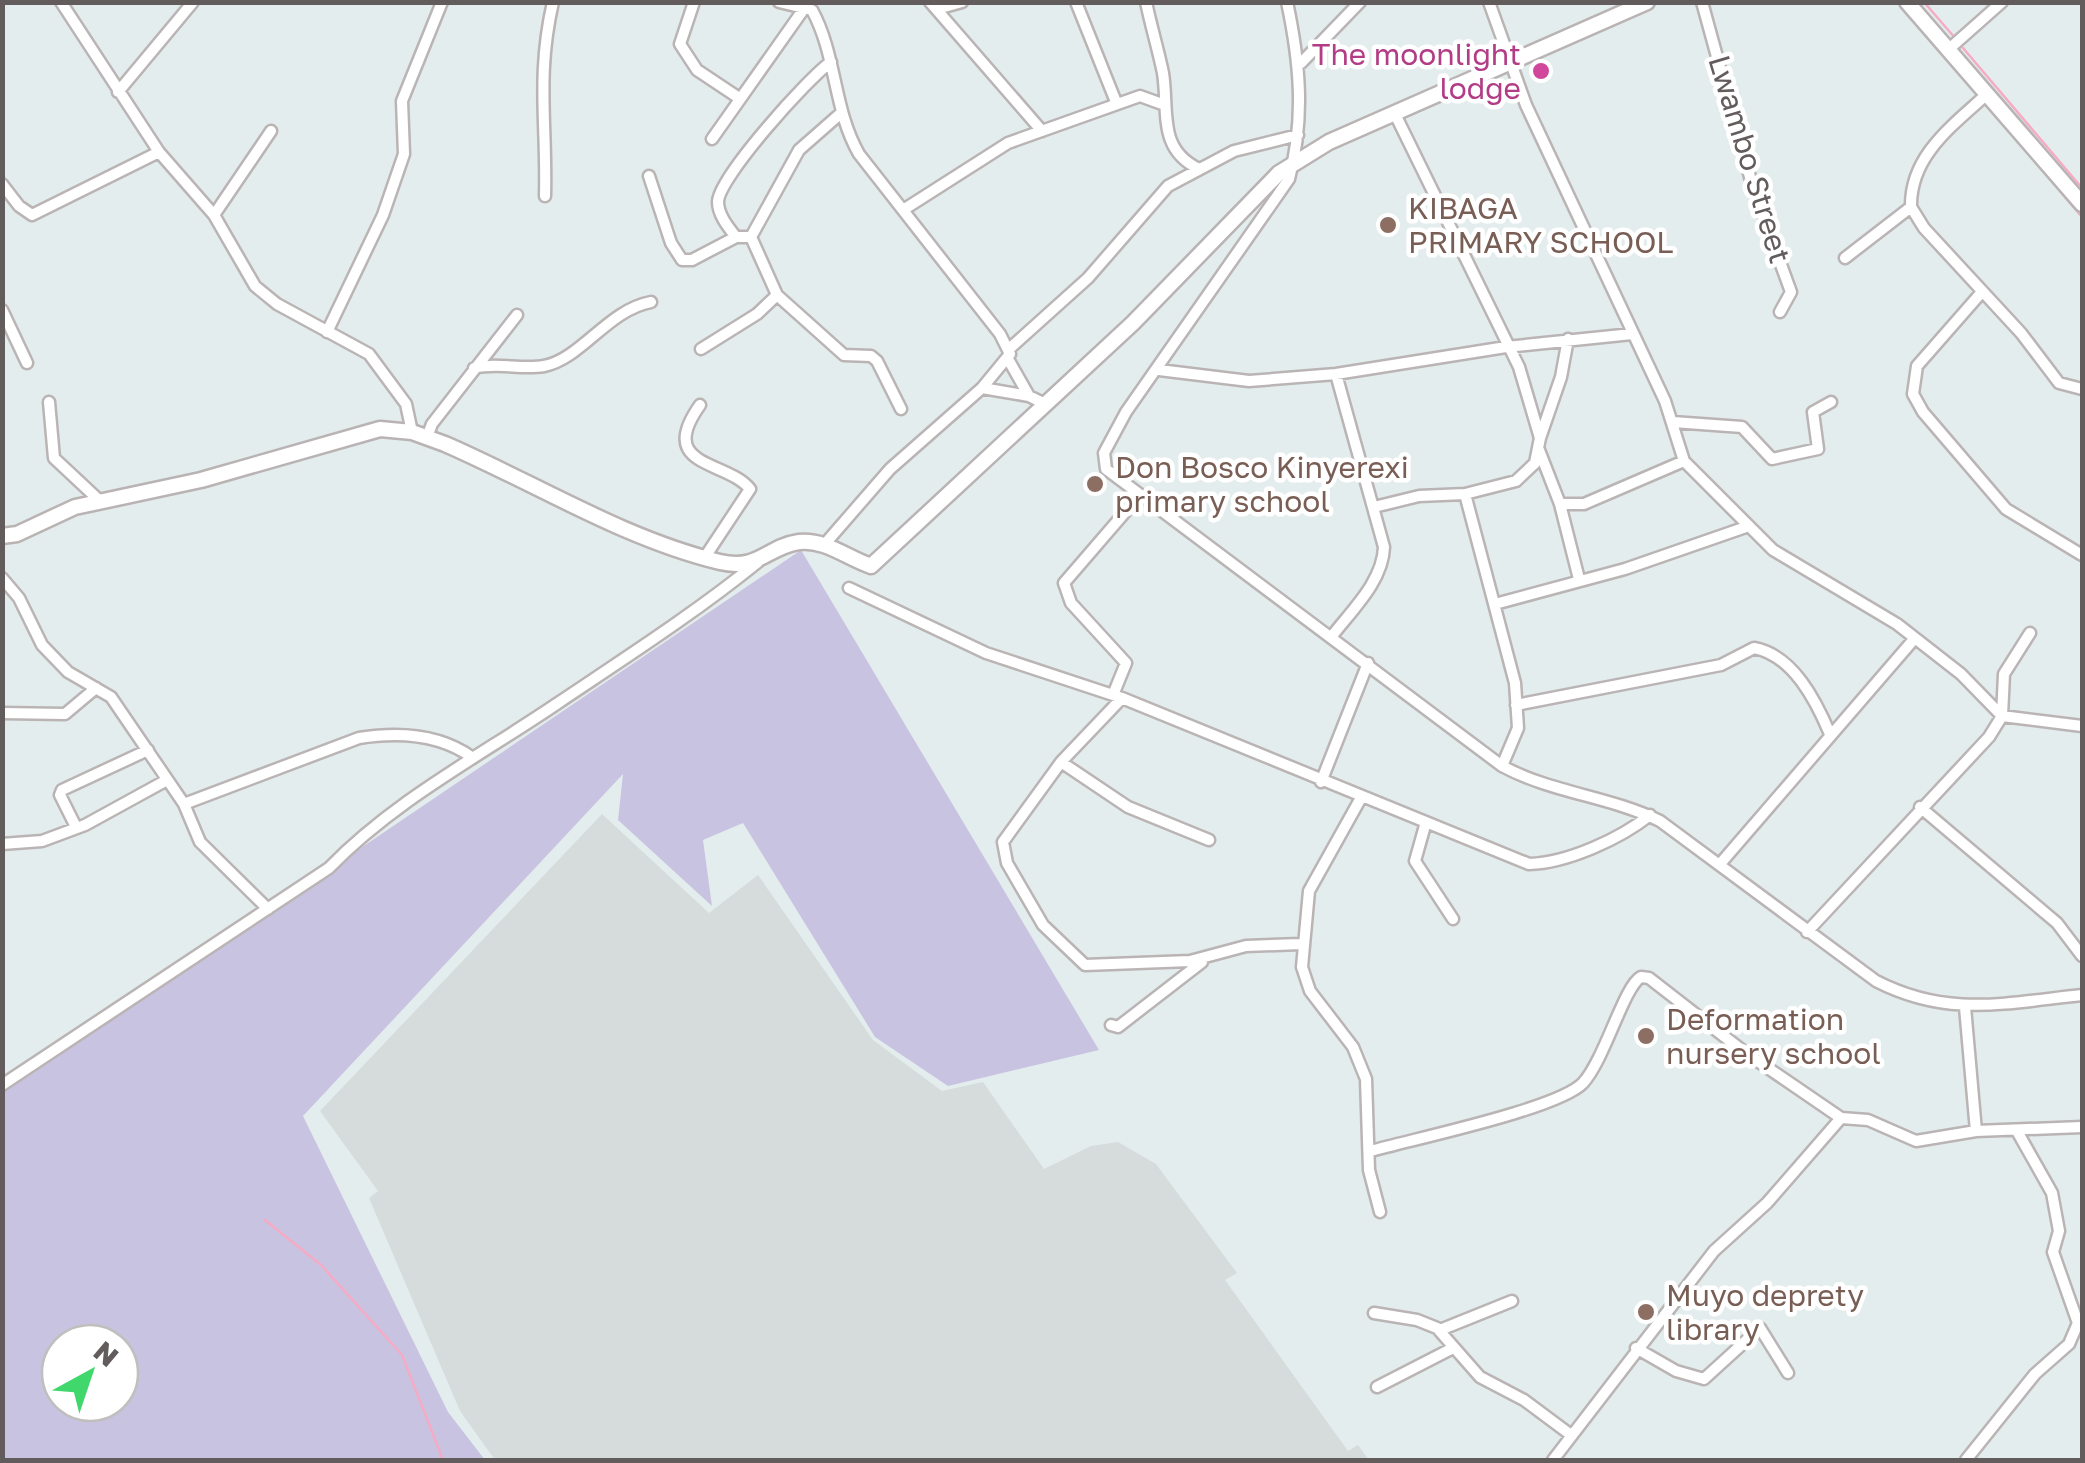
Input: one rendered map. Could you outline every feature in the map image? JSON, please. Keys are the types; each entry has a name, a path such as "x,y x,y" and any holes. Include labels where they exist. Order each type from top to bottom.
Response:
{"street":[{"path":"61,2 159,152 214,215 255,286 277,304 369,354 385,370 420,435"},
{"path":"118,92 193,2"},
{"path":"327,332 383,215 399,170 406,137 402,101 442,2"},
{"path":"545,196 547,144 540,78 553,2"},
{"path":"694,2 680,44 698,70 739,98"},
{"path":"779,2 808,4"},
{"path":"933,6 962,2"},
{"path":"1076,2 1116,102"},
{"path":"1146,2 1162,72 1162,104 1176,155 1198,169"},
{"path":"1288,2 1300,64 1298,135 1293,163 1271,209 1126,412 1104,453 1106,470 1502,766 1533,783 1650,815 1688,838 1876,981 1906,996 1965,1007 2082,995"},
{"path":"1300,64 1360,2"},
{"path":"1488,2 1510,65 1673,422 1684,462 1746,527 1807,574 1863,602 1915,638 2002,716 2030,723 2082,726"},
{"path":"2,1085 328,868 364,833 686,617 759,562 799,542 824,544 873,564 1047,405 1293,163 1394,112 1510,65 1647,2"},
{"name":"Lwambo Street","path":"1702,2 1763,220 1792,292 1780,312"},
{"path":"1907,2 2082,204"},
{"path":"1949,49 2002,2"},
{"path":"712,138 808,4"},
{"path":"808,4 832,62 840,114 858,154 1008,354 1029,396"},
{"path":"933,6 1042,132"},
{"path":"736,238 720,210 724,186 788,101 832,62"},
{"path":"1845,258 1911,207 1918,165 1948,129 1988,94"},
{"path":"903,210 996,150 1116,102 1140,96 1162,104"},
{"path":"1394,112 1424,165 1506,347 1519,367 1579,579"},
{"path":"751,237 799,150 840,114"},
{"path":"214,215 272,131"},
{"path":"824,544 890,469 982,388 1008,354 1088,278 1168,186 1234,151 1298,135"},
{"path":"2,184 19,206 32,215 159,152"},
{"path":"649,176 671,243 682,260 692,260 736,238 751,237"},
{"path":"1911,207 1981,293 2021,333 2059,383 2082,389"},
{"path":"751,237 776,296 844,355 871,356 877,361 900,409"},
{"path":"1981,293 1917,366 1913,394 2006,509 2082,555"},
{"path":"701,348 757,314 776,296"},
{"path":"474,368 494,363 543,366 610,320 651,302"},
{"path":"2,310 27,363"},
{"path":"420,435 517,315"},
{"path":"1159,370 1249,382 1632,334"},
{"path":"1374,507 1419,496 1465,494 1524,477 1561,377 1568,339"},
{"path":"1332,636 1384,561 1374,507 1336,374"},
{"path":"982,388 1029,396 1047,405"},
{"path":"49,402 54,458 100,502"},
{"path":"1673,422 1742,426 1772,459 1818,449 1813,412 1832,402"},
{"path":"700,405 689,421 689,448 704,465 750,489 705,557"},
{"path":"2,544 10,534 75,507 202,480 335,438 380,429 420,435 644,536 731,564 759,562"},
{"path":"1560,504 1584,504 1684,462"},
{"path":"1465,494 1516,683 1518,728 1502,766"},
{"path":"1139,496 1064,583 1071,604 1126,663 1117,697 1061,762 1002,847 1043,925 1060,946 1085,965 1206,959 1246,946 1301,944"},
{"path":"1495,604 1625,570 1746,527"},
{"path":"2,578 19,598 42,645 68,672 112,696 184,804 200,842 268,909"},
{"path":"848,588 986,654 1117,697 1321,782 1534,864 1617,836 1650,815"},
{"path":"1807,932 1920,807 1980,748 2002,716 2004,674 2030,634"},
{"path":"1720,864 1915,638"},
{"path":"1516,705 1721,665 1754,648 1780,658 1817,704 1830,734"},
{"path":"1321,782 1368,663"},
{"path":"2,713 66,714 96,688"},
{"path":"184,804 302,764 333,746 387,734 426,738 473,758"},
{"path":"76,827 60,794 62,790 148,750"},
{"path":"1061,762 1128,808 1208,840"},
{"path":"2,844 42,840 104,817 167,780"},
{"path":"1362,796 1309,891 1301,944 1306,984 1354,1047 1366,1079 1369,1170 1380,1212"},
{"path":"1920,807 2056,923 2082,956"},
{"path":"1426,822 1414,862 1452,919"},
{"path":"1111,1026 1118,1027 1206,959"},
{"path":"1371,1152 1570,1094 1602,1057 1629,990 1642,977 1649,978 1744,1052 1841,1118 1868,1120 1916,1142 1976,1131 2082,1126"},
{"path":"1965,1007 1976,1131"},
{"path":"1553,1460 1714,1251 1767,1203 1841,1118"},
{"path":"1966,1460 2035,1374 2069,1344 2078,1323 2078,1306 2053,1252 2059,1231 2052,1192 2017,1131"},
{"path":"1440,1330 1512,1301"},
{"path":"1374,1313 1416,1320 1440,1330 1480,1377 1524,1400 1572,1435"},
{"path":"1636,1348 1676,1371 1704,1379 1760,1328 1788,1373"},
{"path":"1377,1387 1453,1348"}],"shaded area":[{"path":"801,550 1099,1050 948,1086 875,1037 743,823 703,840 712,906 618,820 623,774 303,1116 448,1412 485,1460 3,1460 3,1090"},
{"path":"602,814 709,913 758,875 873,1040 942,1091 983,1082 1044,1169 1091,1146 1118,1142 1156,1164 1237,1273 1225,1280 1348,1451 1358,1445 1369,1460 495,1460 460,1411 369,1198 378,1191 320,1111"}],"waterway":[{"path":"1924,2 1955,38"},
{"path":"1963,48 2082,188"},
{"path":"2060,191 2082,217"},
{"path":"265,1220 321,1265 402,1355 443,1460"}],"place":[{"name":"The moonlight lodge","path":"1541,71"},
{"name":"KIBAGA PRIMARY SCHOOL","path":"1388,225"},
{"name":"Don Bosco Kinyerexi primary school","path":"1095,484"},
{"name":"Deformation nursery school","path":"1646,1036"},
{"name":"Muyo deprety library","path":"1646,1312"}]}
